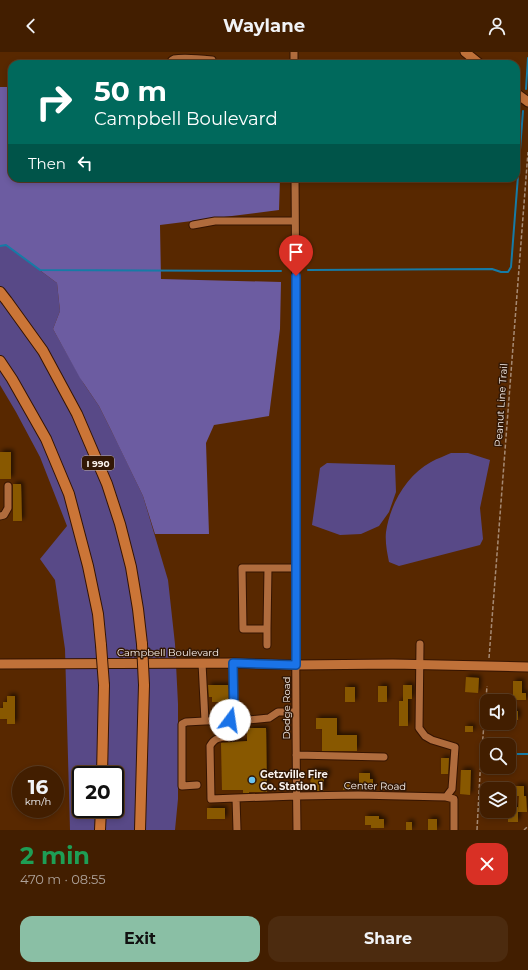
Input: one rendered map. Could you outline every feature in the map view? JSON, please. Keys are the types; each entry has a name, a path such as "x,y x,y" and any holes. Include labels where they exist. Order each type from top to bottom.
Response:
{"highway":[{"name":"I 990","path":"0,292 43,351 77,414 107,484 120,524 131,567 142,644 144,685 140,830"},
{"path":"0,361 46,439 69,494 88,566 98,614 104,685 102,766"},
{"path":"100,830 101,818"}],"main road":[{"path":"465,52 475,60"},
{"name":"Campbell Boulevard","path":"0,664 393,664 528,668"}],"street":[{"path":"172,60 212,60"},
{"name":"Dodge Road","path":"295,182 297,830"},
{"path":"193,225 214,221 295,221"},
{"path":"0,516 4,515 8,508 8,486"},
{"path":"267,629 243,629 242,568 296,568"},
{"path":"267,645 268,568"},
{"path":"420,644 419,728 425,736 432,740 455,747 450,798 454,830"},
{"path":"202,663 205,721"},
{"path":"197,785 182,786 182,724 186,722 230,720 234,715 233,663"},
{"name":"Center Road","path":"296,712 278,712 269,718 248,720 246,721 240,735 217,738 212,742 210,746 211,799 358,795 450,798"},
{"path":"296,755 384,756"},
{"path":"236,798 237,830"}],"path":[{"name":"Peanut Line Trail","path":"489,660 528,152"},
{"path":"478,830 480,774 487,686"},
{"path":"524,830 528,826"}],"shaded area":[{"path":"0,87 8,87 8,182 280,182 279,210 160,225 161,279 281,282 280,329 269,416 214,425 206,443 209,534 155,534 143,496 111,430 99,406 80,378 53,329 60,311 57,283 6,245 0,246"},
{"path":"6,245 57,283 60,311 53,329 84,384 99,406 143,496 168,580 175,644 178,704 178,799 175,830 70,830 65,649 55,580 40,559 67,526 40,457 0,385 0,246"},
{"path":"451,453 468,453 490,460 480,508 483,539 480,545 399,566 389,562 386,532 391,511 401,491 414,474 434,461"},
{"path":"327,463 395,465 396,492 389,512 379,526 361,534 340,535 312,525 320,468"}],"building":[{"path":"0,452 11,452 11,479 0,479"},
{"path":"13,484 21,484 22,521 13,521"},
{"path":"466,677 479,678 478,693 465,692"},
{"path":"513,681 522,681 522,693 526,693 526,700 516,700 516,694 513,694"},
{"path":"208,685 228,685 229,710 221,709 221,702 212,702 212,697 209,697"},
{"path":"403,685 412,685 412,699 408,699 408,726 399,726 399,701 403,701"},
{"path":"378,686 387,686 387,702 378,702"},
{"path":"345,687 355,687 355,702 345,702"},
{"path":"7,696 15,696 15,724 7,724 7,719 0,719 0,708 3,708 3,702 7,702"},
{"path":"516,711 518,711 518,720 516,720"},
{"path":"316,718 337,718 337,735 357,735 357,751 322,751 322,729 316,729"},
{"path":"465,726 473,726 473,732 465,732"},
{"path":"249,728 266,728 267,792 243,793 243,790 222,790 221,743 247,741"},
{"path":"441,758 449,758 448,774 441,774"},
{"path":"311,770 328,771 327,779 324,779 324,791 310,791"},
{"path":"461,770 471,770 470,795 460,794"},
{"path":"359,773 370,773 370,779 373,779 373,790 343,790 343,783 359,783"},
{"path":"516,786 524,786 524,796 516,796"},
{"path":"519,796 526,796 527,812 518,812"},
{"path":"516,807 518,807 518,822 508,822 508,818 516,818"},
{"path":"207,808 225,808 225,819 207,819"},
{"path":"365,816 379,816 379,819 384,819 384,828 371,828 371,825 365,825"},
{"path":"428,819 437,819 437,830 428,830"},
{"path":"406,822 412,822 412,830 406,830"}],"waterway":[{"path":"526,89 528,58"},
{"path":"520,150 523,111"},
{"path":"308,270 492,269 501,272 508,272 511,267 518,182"},
{"path":"0,246 6,245 40,270 281,271"},
{"path":"516,754 528,754"}],"place":[{"name":"Getzville Fire Co. Station 1","path":"252,780"}],"route":[{"path":"230,720 234,715 233,663 296,665 296,276"}]}
